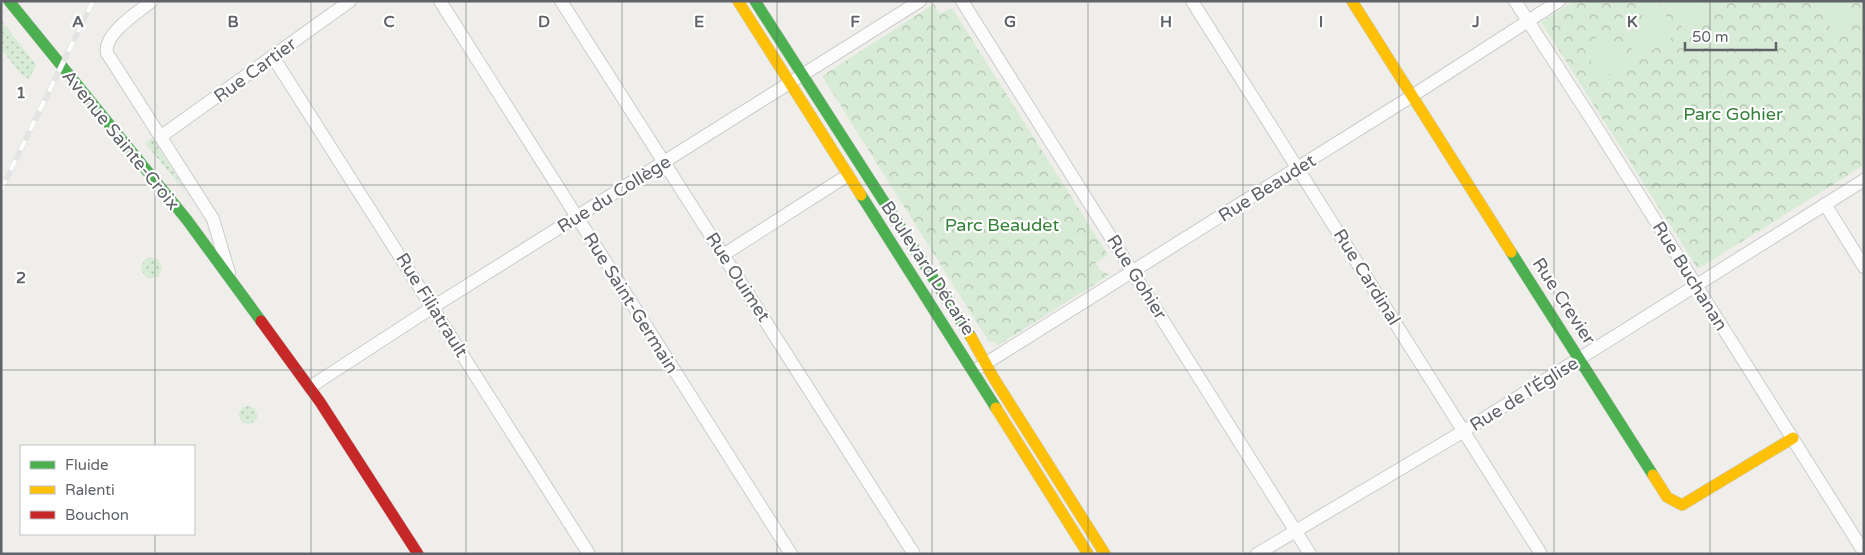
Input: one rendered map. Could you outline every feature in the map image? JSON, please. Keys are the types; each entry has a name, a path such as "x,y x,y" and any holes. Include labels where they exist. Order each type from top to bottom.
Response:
{"street":[{"name":"Avenue Sainte-Croix","path":"8,1 187,220 310,387 418,554"},
{"name":"Avenue Sainte-Croix","path":"152,1 115,32 106,44 109,57 214,222 231,280"},
{"name":"Rue Cartier","path":"160,138 350,1"},
{"name":"Rue Ouimet","path":"561,1 914,554"},
{"name":"Boulevard Décarie","path":"738,1 1088,554"},
{"name":"Boulevard Décarie","path":"755,1 1105,554"},
{"name":"Rue du Collège","path":"310,387 433,307 920,1"},
{"name":"Rue Gohier","path":"962,1 1310,554"},
{"name":"Rue Cardinal","path":"1192,1 1541,554"},
{"name":"Rue Crevier","path":"1352,1 1667,497 1682,505 1793,438"},
{"name":"Rue Buchanan","path":"1515,1 1864,552"},
{"name":"Rue Beaudet","path":"973,371 1298,168 1559,1"},
{"name":"Rue Saint-Germain","path":"441,2 791,554"},
{"name":"Rue Filiatrault","path":"273,57 589,554"},
{"path":"723,254 848,175"},
{"name":"Rue de l'Église","path":"1258,554 1464,432 1580,358 1697,287 1864,180"},
{"path":"1825,204 1864,267"}],"green space":[{"name":"Parc Gohier","path":"1574,1 1864,1 1864,165 1698,269 1541,22"},
{"path":"1649,1 1657,1 1678,34 1661,44 1638,8"},
{"path":"1666,1 1689,1 1701,20 1684,30"},
{"path":"1698,1 1722,1 1724,5 1707,15"},
{"path":"1846,1 1859,21 1836,36 1814,2"},
{"name":"Parc Beaudet","path":"934,4 939,14 952,8 1108,255 1095,263 1100,270 1109,275 997,346 995,342 989,342 822,76"},
{"path":"1632,12 1655,49 1638,59 1615,22"},
{"path":"1,20 36,65 29,79 22,75 1,49"},
{"path":"1606,32 1626,64 1602,79 1582,46"},
{"path":"152,138 189,196 145,143"},
{"path":"151,257 159,260 162,268 159,276 151,279 144,275 141,268 144,260"},
{"path":"244,406 252,406 257,411 255,422 244,424 239,419 239,411"}],"railway":[{"path":"1,190 93,1"}],"traffic: fast":[{"path":"9,1 187,220 261,321"},
{"path":"755,1 971,337"},
{"path":"861,195 996,408"},
{"path":"1511,252 1653,475"}],"traffic: slow":[{"path":"738,1 861,195"},
{"path":"1352,1 1511,252"},
{"path":"971,337 993,377 1105,554"},
{"path":"996,408 1088,554"},
{"path":"1653,475 1667,497 1682,505 1793,438"}],"traffic: jam":[{"path":"261,321 320,402 418,554"}]}
